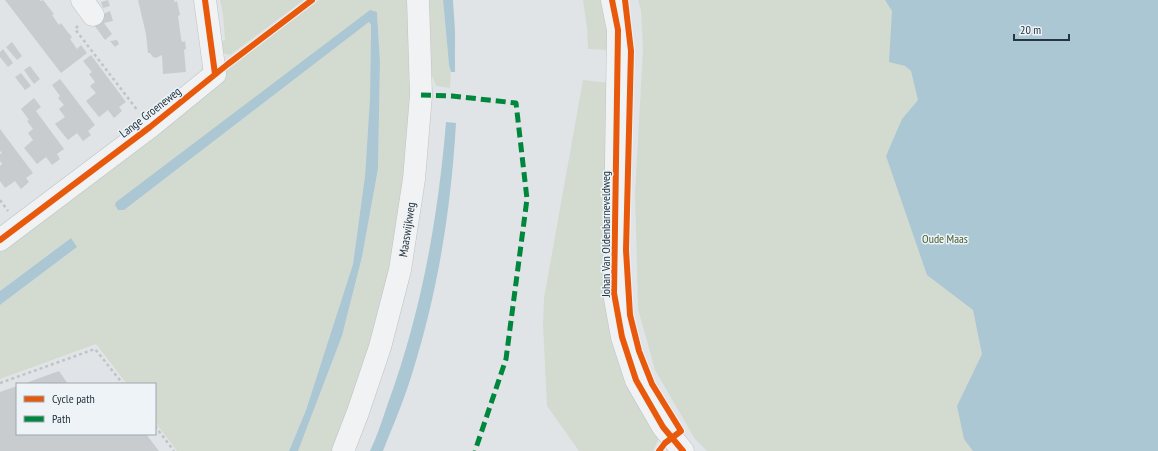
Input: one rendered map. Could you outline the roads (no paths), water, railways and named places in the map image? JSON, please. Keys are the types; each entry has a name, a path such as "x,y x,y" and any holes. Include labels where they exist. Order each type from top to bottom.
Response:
{"street":[{"name":"Lange Groeneweg","path":"0,240 150,127 216,74 205,0"},
{"name":"Maaswijkweg","path":"343,451 380,347 400,270 414,178 421,95 418,0"},
{"name":"Johan Van Oldenbarneveldweg","path":"612,0 618,30 614,293 622,337 636,380 664,427 683,451"}],"water":[{"path":"443,0 453,0 455,72 451,72 449,65"},
{"path":"885,0 1158,0 1158,451 973,451 964,439 957,406 982,354 973,310 927,275 886,156 902,119 918,100 911,71 905,66 889,62 892,11"},
{"path":"370,10 377,12 380,62 378,169 362,257 342,336 298,451 289,451 306,410 353,264 365,176 370,97 371,25 369,22 124,210 118,210 115,205 116,202"},
{"path":"446,122 456,123 454,155 447,219 429,312 409,384 383,451 370,451 399,371 418,301 433,230 443,158"},
{"path":"71,238 77,247 0,305 0,291"}],"park label":[{"name":"Oude Maas","path":"945,238"}]}
